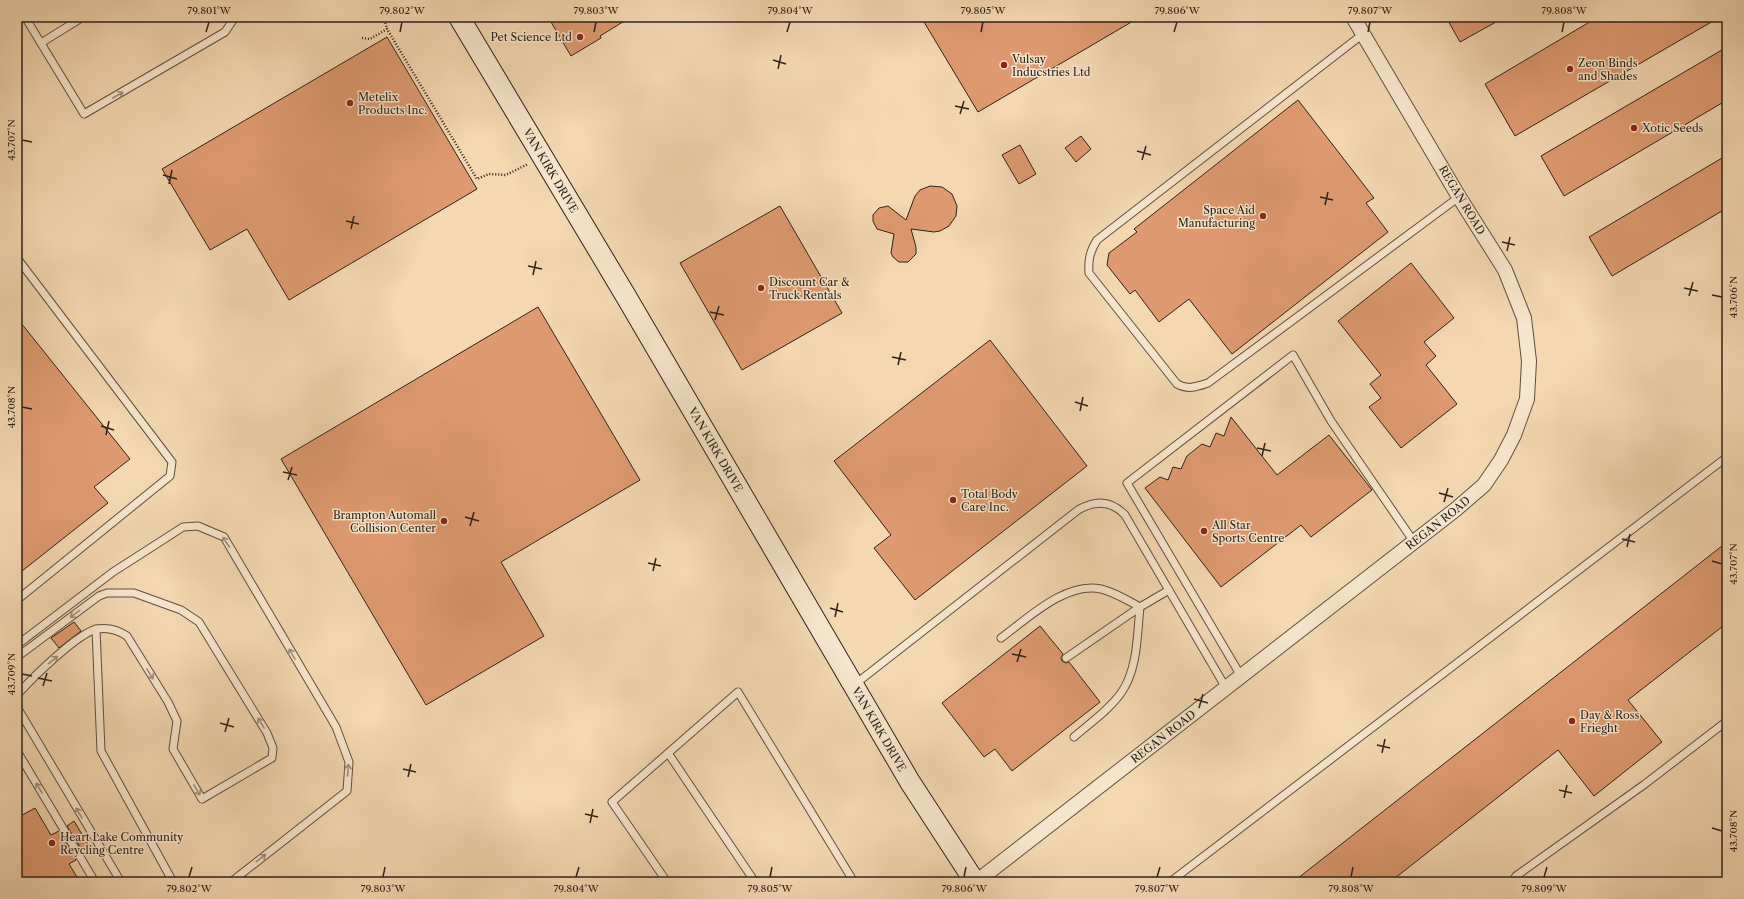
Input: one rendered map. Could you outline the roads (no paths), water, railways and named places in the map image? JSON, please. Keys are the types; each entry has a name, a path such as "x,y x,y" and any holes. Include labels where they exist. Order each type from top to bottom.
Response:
{"street":[{"name":"VAN KIRK DRIVE","path":"458,17 627,298 910,782 975,882"},
{"name":"REGAN ROAD","path":"975,882 1455,510 1484,485 1501,460 1514,435 1527,399 1529,361 1524,318 1505,270 1459,197 1353,17"}],"lane":[{"path":"25,17 84,114 225,32 233,18"},
{"path":"41,43 83,17"},
{"path":"1363,34 1097,240 1091,250 1088,262 1089,273 1177,384 1185,388 1197,387 1208,383 1459,197"},
{"path":"17,258 172,462 170,476 17,600"},
{"path":"1241,676 1127,483 1133,478 1293,356 1330,421 1414,542"},
{"path":"1170,882 1727,458"},
{"path":"854,685 1078,510 1088,504 1097,502 1109,504 1119,508 1125,515 1226,688"},
{"path":"17,645 113,572 183,527 198,526 224,537 336,727 349,762 347,791 231,882"},
{"path":"1001,638 1059,597 1081,588 1101,589 1140,606"},
{"path":"1066,658 1140,606 1169,590"},
{"path":"17,656 99,596 107,593 134,593 181,610 199,622 207,635 267,734 273,748 272,758 202,799 173,749 176,721 168,702 127,636 120,631 112,629 96,630 85,635 40,670 17,695"},
{"path":"1074,737 1106,709 1121,693 1126,684 1134,657 1140,606"},
{"path":"96,630 100,752 173,882"},
{"path":"667,882 612,802 738,692 854,882"},
{"path":"17,707 121,882"},
{"path":"1512,882 1516,876 1645,784 1727,721"},
{"path":"17,751 95,882"},
{"path":"668,753 755,882"}],"place":[{"name":"Pet Science Ltd","path":"580,37"},
{"name":"Vulsay Inducstries Ltd","path":"1004,65"},
{"name":"Zeon Binds and Shades","path":"1570,69"},
{"name":"Metelix Products Inc.","path":"350,103"},
{"name":"Xotic Seeds","path":"1634,128"},
{"name":"Space Aid Manufacturing","path":"1263,216"},
{"name":"Discount Car & Truck Rentals","path":"761,288"},
{"name":"Total Body Care Inc.","path":"953,500"},
{"name":"Brampton Automall Collision Center","path":"444,521"},
{"name":"All Star Sports Centre","path":"1204,531"},
{"name":"Day & Ross Frieght","path":"1572,721"},
{"name":"Heart Lake Community Reycling Centre","path":"52,843"}]}
